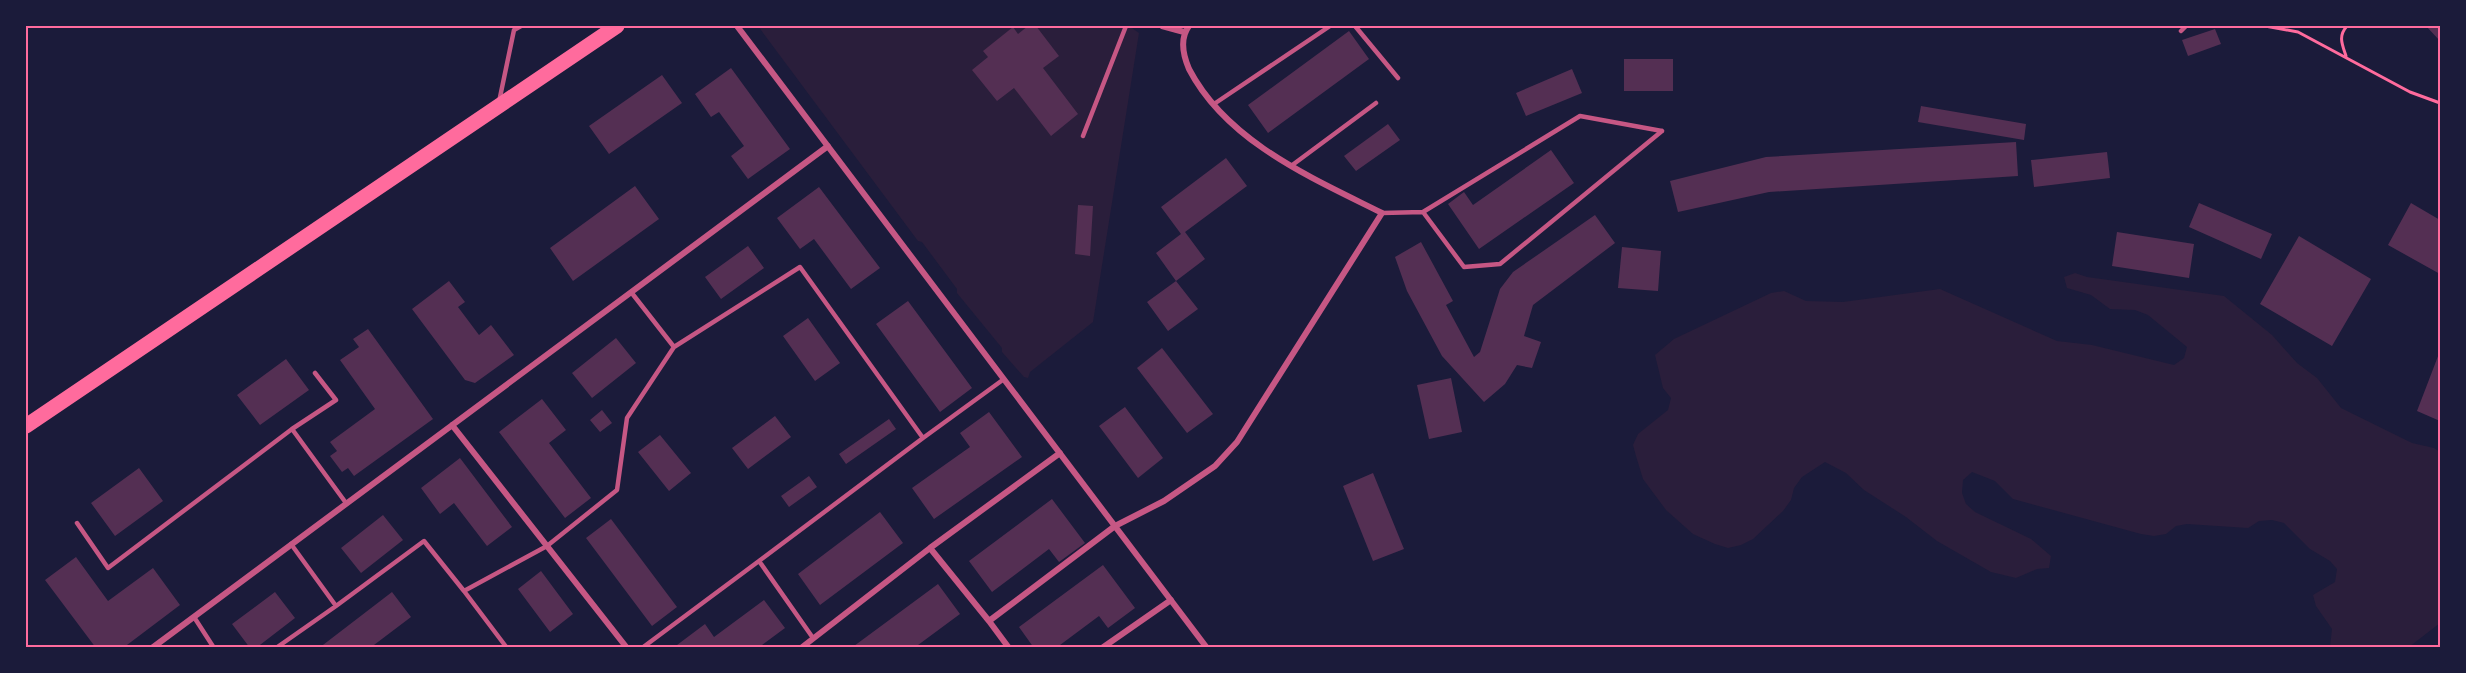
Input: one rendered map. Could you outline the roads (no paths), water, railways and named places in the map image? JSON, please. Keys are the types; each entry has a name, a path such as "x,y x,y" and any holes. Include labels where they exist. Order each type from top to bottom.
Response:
{"main road":[{"path":"26,426 617,26"}],"street":[{"path":"737,26 1207,648"},
{"path":"1162,26 1184,33"},
{"path":"989,621 1115,526 1164,501 1215,466 1237,442 1382,213 1291,166 1233,126 1197,83 1184,57 1184,33 1189,26"},
{"path":"152,648 828,146"},
{"path":"452,425 627,648"},
{"path":"801,648 930,548 1060,453"},
{"path":"930,548 1009,648"},
{"path":"1102,648 1171,600"}],"lane":[{"path":"497,108 514,30 521,26"},
{"path":"1083,136 1126,26"},
{"path":"1214,104 1330,26"},
{"path":"1355,26 1398,78"},
{"path":"2181,30 2186,26"},
{"path":"1291,166 1376,103"},
{"path":"1382,213 1423,212 1580,116 1662,131 1500,264 1464,267 1423,212"},
{"path":"464,591 547,546 617,490 627,418 674,347 800,267 923,438"},
{"path":"630,292 674,347"},
{"path":"77,524 108,568 292,429 336,400 315,373"},
{"path":"642,648 1004,379"},
{"path":"292,429 346,503"},
{"path":"276,648 424,541 507,648"},
{"path":"291,544 336,606"},
{"path":"759,561 813,638"},
{"path":"194,617 214,648"}]}
